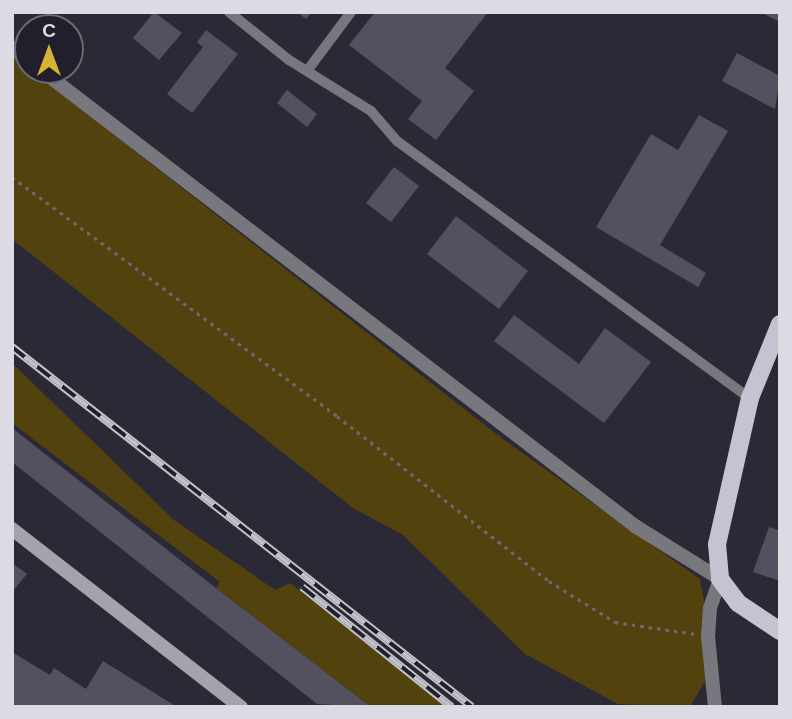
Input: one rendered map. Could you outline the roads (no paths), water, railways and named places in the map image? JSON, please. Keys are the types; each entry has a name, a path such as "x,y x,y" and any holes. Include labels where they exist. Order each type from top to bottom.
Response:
{"main road":[{"path":"780,324 750,398 722,507 717,544 720,579 738,603 780,631"}],"street":[{"path":"59,84 635,526 720,579 710,608 708,636 715,707"},
{"path":"12,529 241,707"}],"lane":[{"path":"229,12 307,71 370,111 397,141 750,398"},
{"path":"307,71 351,12"}],"railway":[{"path":"12,347 472,707"},
{"path":"302,587 452,707"}]}
